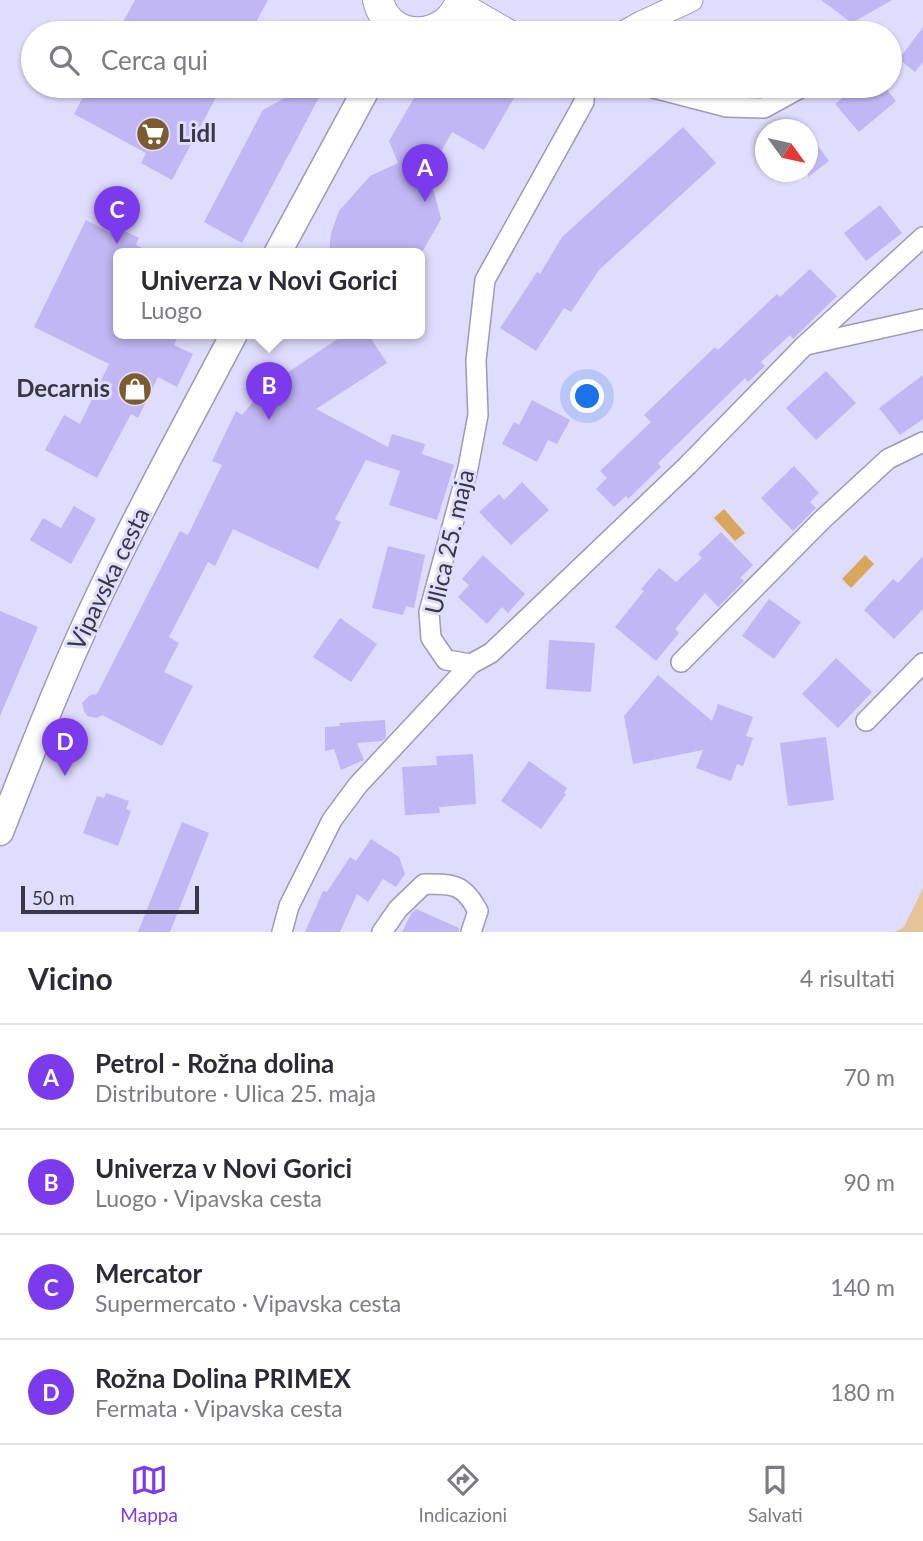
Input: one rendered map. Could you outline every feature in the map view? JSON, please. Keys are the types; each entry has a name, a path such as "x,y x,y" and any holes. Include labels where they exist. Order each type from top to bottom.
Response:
{"main road":[{"path":"378,0 389,21"},
{"path":"448,21 461,2"},
{"path":"280,248 362,98"},
{"name":"Vipavska cesta","path":"0,832 8,789 49,707 106,581 231,339"}],"street":[{"path":"645,21 691,0"},
{"path":"461,2 492,21"},
{"name":"Ulica 25. maja","path":"471,664 446,660 431,638 429,612 468,468 478,415 475,360 485,280 584,98"},
{"path":"692,98 727,107 751,108 764,108 782,98"},
{"path":"282,932 289,906 332,820 358,785 471,664 491,653 688,465 805,345 923,237"},
{"path":"805,345 923,319"},
{"path":"681,662 823,519 888,459 923,442"},
{"path":"866,721 923,663"},
{"path":"382,932 398,909 424,884 452,884 470,896 478,911 471,932"}],"shaded area":[{"path":"724,509 745,533 735,541 714,518"},
{"path":"865,555 874,564 851,588 842,579"},
{"path":"923,888 923,932 895,932 904,927"}],"building":[{"path":"135,0 268,0 257,21 124,21"},
{"path":"821,0 892,0 855,21 849,21"},
{"path":"923,27 923,62 915,72 902,61 902,55"},
{"name":"Lidl","path":"83,98 216,98 172,180 141,163 146,153 74,114"},
{"path":"284,98 319,98 242,243 204,222 263,110"},
{"path":"414,98 514,98 484,150 452,132 434,164 432,184 441,219 424,248 330,248 331,233 339,211 370,176 398,163 389,141"},
{"path":"842,98 894,98 896,101 859,132 835,104"},
{"path":"683,127 716,163 599,270 571,312 564,308 536,351 500,328 537,272 540,274 562,237"},
{"path":"818,146 829,161 818,169"},
{"path":"880,205 902,233 866,261 844,233"},
{"path":"86,220 117,236 121,229 139,238 136,245 142,248 113,248 113,339 177,339 174,345 193,354 177,387 158,377 138,418 131,414 97,478 45,450 64,415 80,424 109,364 34,327"},
{"path":"810,269 837,296 793,339 790,335 761,362 765,366 748,382 745,378 658,463 661,467 628,499 626,496 614,507 596,489 607,478 600,471 651,422 644,415 715,347 718,350 777,294 780,297"},
{"path":"338,339 371,339 387,363 316,409 388,447 392,434 425,444 422,454 454,465 437,520 389,505 400,471 366,460 335,519 341,522 318,569 233,529 215,566 208,562 169,637 179,643 164,672 193,686 162,746 102,715 96,718 87,716 82,703 90,695 97,694 180,531 188,535 222,465 212,461 236,411 242,415 257,397 269,374 278,379"},
{"path":"826,371 856,403 816,440 786,408"},
{"path":"923,375 923,419 900,435 879,408"},
{"path":"532,400 570,420 557,444 548,440 537,462 502,444 514,422 519,425"},
{"path":"794,466 819,493 810,502 816,508 793,531 761,498"},
{"path":"522,482 549,510 511,545 479,512 499,494 504,500"},
{"path":"74,506 96,519 71,564 30,540 43,518 61,528"},
{"path":"721,532 753,565 740,578 744,581 718,607 705,593 675,629 679,633 656,661 615,627 659,568 676,582 702,558 698,554"},
{"path":"388,546 425,555 414,608 406,606 403,615 372,608"},
{"path":"483,555 525,594 508,613 502,607 487,624 458,597 469,585 462,579"},
{"path":"923,556 923,609 894,639 864,610 893,579 898,583"},
{"path":"769,599 801,622 774,659 742,636"},
{"path":"0,611 38,627 0,716"},
{"path":"340,618 377,644 351,682 313,657"},
{"path":"549,640 595,643 591,692 546,689"},
{"path":"836,658 872,692 838,728 802,694"},
{"path":"658,675 712,721 718,704 753,717 746,736 753,738 743,766 737,764 731,781 696,768 703,750 633,764 624,716"},
{"path":"385,720 386,737 382,741 357,743 364,760 341,770 334,749 325,751 325,727 340,726 339,723"},
{"path":"826,737 834,800 788,806 780,743"},
{"path":"473,754 476,804 439,807 440,813 405,815 402,767 437,765 436,756"},
{"path":"529,761 567,788 564,793 566,794 541,829 501,801"},
{"path":"106,793 129,801 126,809 131,811 118,846 83,833 97,796 104,798"},
{"path":"182,822 209,833 170,932 138,932"},
{"path":"371,839 399,857 405,874 396,887 383,879 368,902 357,894 340,932 305,932 323,891 327,892 350,857 356,861"},
{"path":"416,909 459,928 459,932 402,932"}],"place":[{"name":"Lidl","path":"153,134"},
{"name":"Petrol - Rožna dolina","path":"425,202"},
{"name":"Mercator","path":"117,244"},
{"name":"Decarnis","path":"135,389"},
{"name":"Univerza v Novi Gorici","path":"269,420"},
{"name":"Rožna Dolina PRIMEX","path":"65,776"}]}
